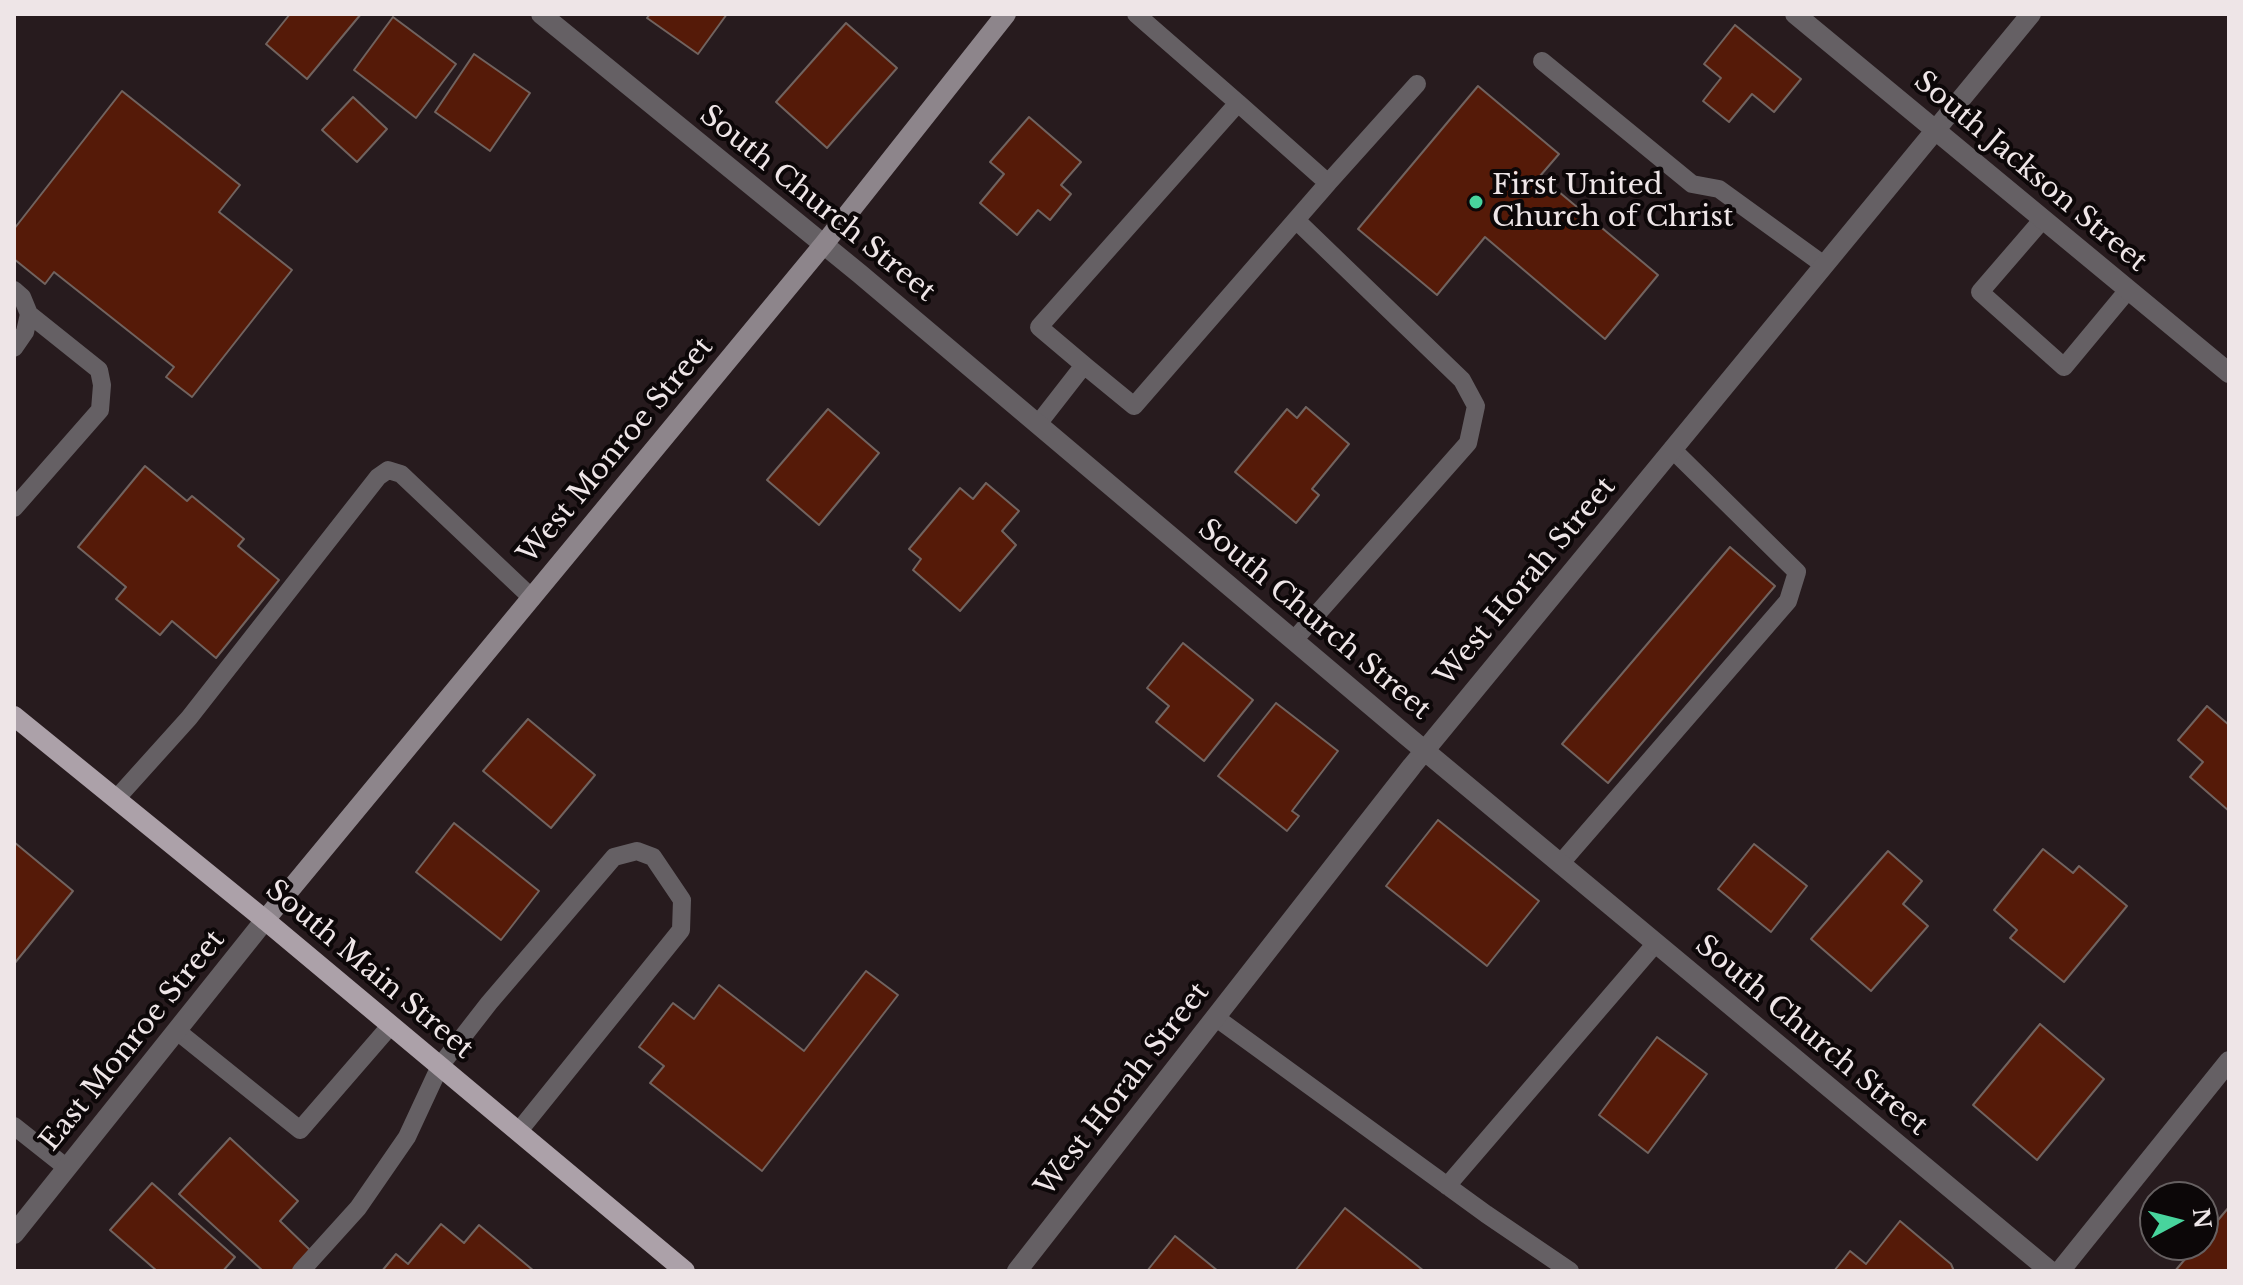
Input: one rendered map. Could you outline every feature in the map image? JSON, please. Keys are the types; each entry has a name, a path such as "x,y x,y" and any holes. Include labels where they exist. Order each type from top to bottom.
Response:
{"main road":[{"name":"South Main Street","path":"14,716 265,920 685,1271"}],"street":[{"name":"South Church Street","path":"541,14 824,244 1560,864 2050,1271"},
{"name":"West Monroe Street","path":"265,920 824,244 1006,14"},
{"name":"South Jackson Street","path":"1795,14 2229,373"},
{"name":"West Horah Street","path":"1017,1271 1424,750 2031,14"},
{"name":"East Monroe Street","path":"14,1234 265,920"},
{"path":"2060,1271 2229,1061"}],"lane":[{"path":"1136,14 1328,183"},
{"path":"1542,61 1692,184 1719,189 1824,265"},
{"path":"1238,103 1039,327 1134,406 1417,84"},
{"path":"2043,219 1980,292 2064,367 2128,290"},
{"path":"1294,640 1468,443 1476,406 1462,380 1296,220"},
{"path":"14,290 22,297 29,314 99,370 102,385 100,410 14,508"},
{"path":"14,348 25,332 29,314"},
{"path":"1038,424 1084,365"},
{"path":"1560,864 1788,601 1797,572 1672,449"},
{"path":"116,799 189,718 378,477 388,470 401,474 532,598"},
{"path":"301,1271 358,1208 407,1137 440,1066 489,1003 614,857 637,851 653,857 682,900 681,930 518,1132"},
{"path":"1447,1186 1656,943"},
{"path":"1215,1017 1447,1186 1570,1271"},
{"path":"177,1031 300,1130 391,1025"},
{"path":"14,1126 67,1168"}],"building":[{"path":"290,14 361,14 307,79 266,44"},
{"path":"650,14 727,14 698,54 647,18"},
{"path":"393,17 456,64 416,118 354,70"},
{"path":"846,23 897,68 827,148 776,102"},
{"path":"1735,25 1801,79 1774,112 1752,94 1729,122 1703,101 1721,78 1704,64"},
{"path":"474,54 530,93 490,151 435,112"},
{"name":"First United Church of Christ","path":"1478,86 1559,154 1540,176 1658,275 1605,339 1485,237 1437,295 1358,229"},
{"path":"122,91 240,185 219,212 292,270 192,397 166,377 174,367 54,272 45,284 14,259 14,229"},
{"path":"353,97 387,129 357,162 322,130"},
{"path":"1029,117 1081,162 1061,185 1071,194 1050,220 1038,210 1017,235 980,203 1004,174 990,162"},
{"path":"1306,407 1349,444 1312,489 1319,495 1296,523 1235,472 1287,409 1297,418"},
{"path":"828,409 879,453 819,525 767,480"},
{"path":"145,466 187,501 192,496 244,539 238,546 279,580 216,658 172,621 160,635 116,599 126,587 78,547"},
{"path":"986,483 1019,511 1002,531 1016,545 960,611 913,570 921,559 909,549 960,488 973,499"},
{"path":"1730,547 1775,586 1608,783 1562,744"},
{"path":"1183,643 1253,700 1204,761 1156,722 1169,706 1147,688"},
{"path":"1276,703 1338,751 1292,811 1299,816 1287,831 1218,776"},
{"path":"2207,706 2229,725 2229,811 2190,777 2203,762 2178,740"},
{"path":"528,719 595,775 551,828 483,771"},
{"path":"1438,820 1539,901 1487,966 1386,886"},
{"path":"454,823 539,891 501,940 416,872"},
{"path":"14,842 73,891 14,964"},
{"path":"1754,844 1807,886 1771,932 1718,889"},
{"path":"2043,849 2073,873 2079,866 2127,906 2064,982 2010,938 2017,930 1994,910"},
{"path":"1888,851 1922,881 1903,904 1928,926 1871,991 1811,939"},
{"path":"866,971 898,995 762,1171 650,1083 664,1066 639,1047 673,1003 694,1019 719,985 804,1051"},
{"path":"2040,1024 2104,1079 2037,1160 1973,1105"},
{"path":"1657,1037 1707,1074 1648,1153 1599,1115"},
{"path":"230,1138 298,1201 280,1221 311,1251 292,1271 263,1271 179,1194"},
{"path":"152,1183 235,1257 223,1271 157,1271 110,1230"},
{"path":"2229,1207 2229,1271 2175,1271 2183,1261 2219,1261 2219,1219"},
{"path":"1345,1208 1424,1271 1295,1271"},
{"path":"1900,1221 1951,1264 1954,1271 1834,1271 1850,1251 1866,1264"},
{"path":"441,1224 464,1243 479,1225 534,1271 382,1271 396,1254 408,1264"},
{"path":"1175,1236 1218,1271 1147,1271"}],"place":[{"name":"First United Church of Christ","path":"1476,202"}]}
